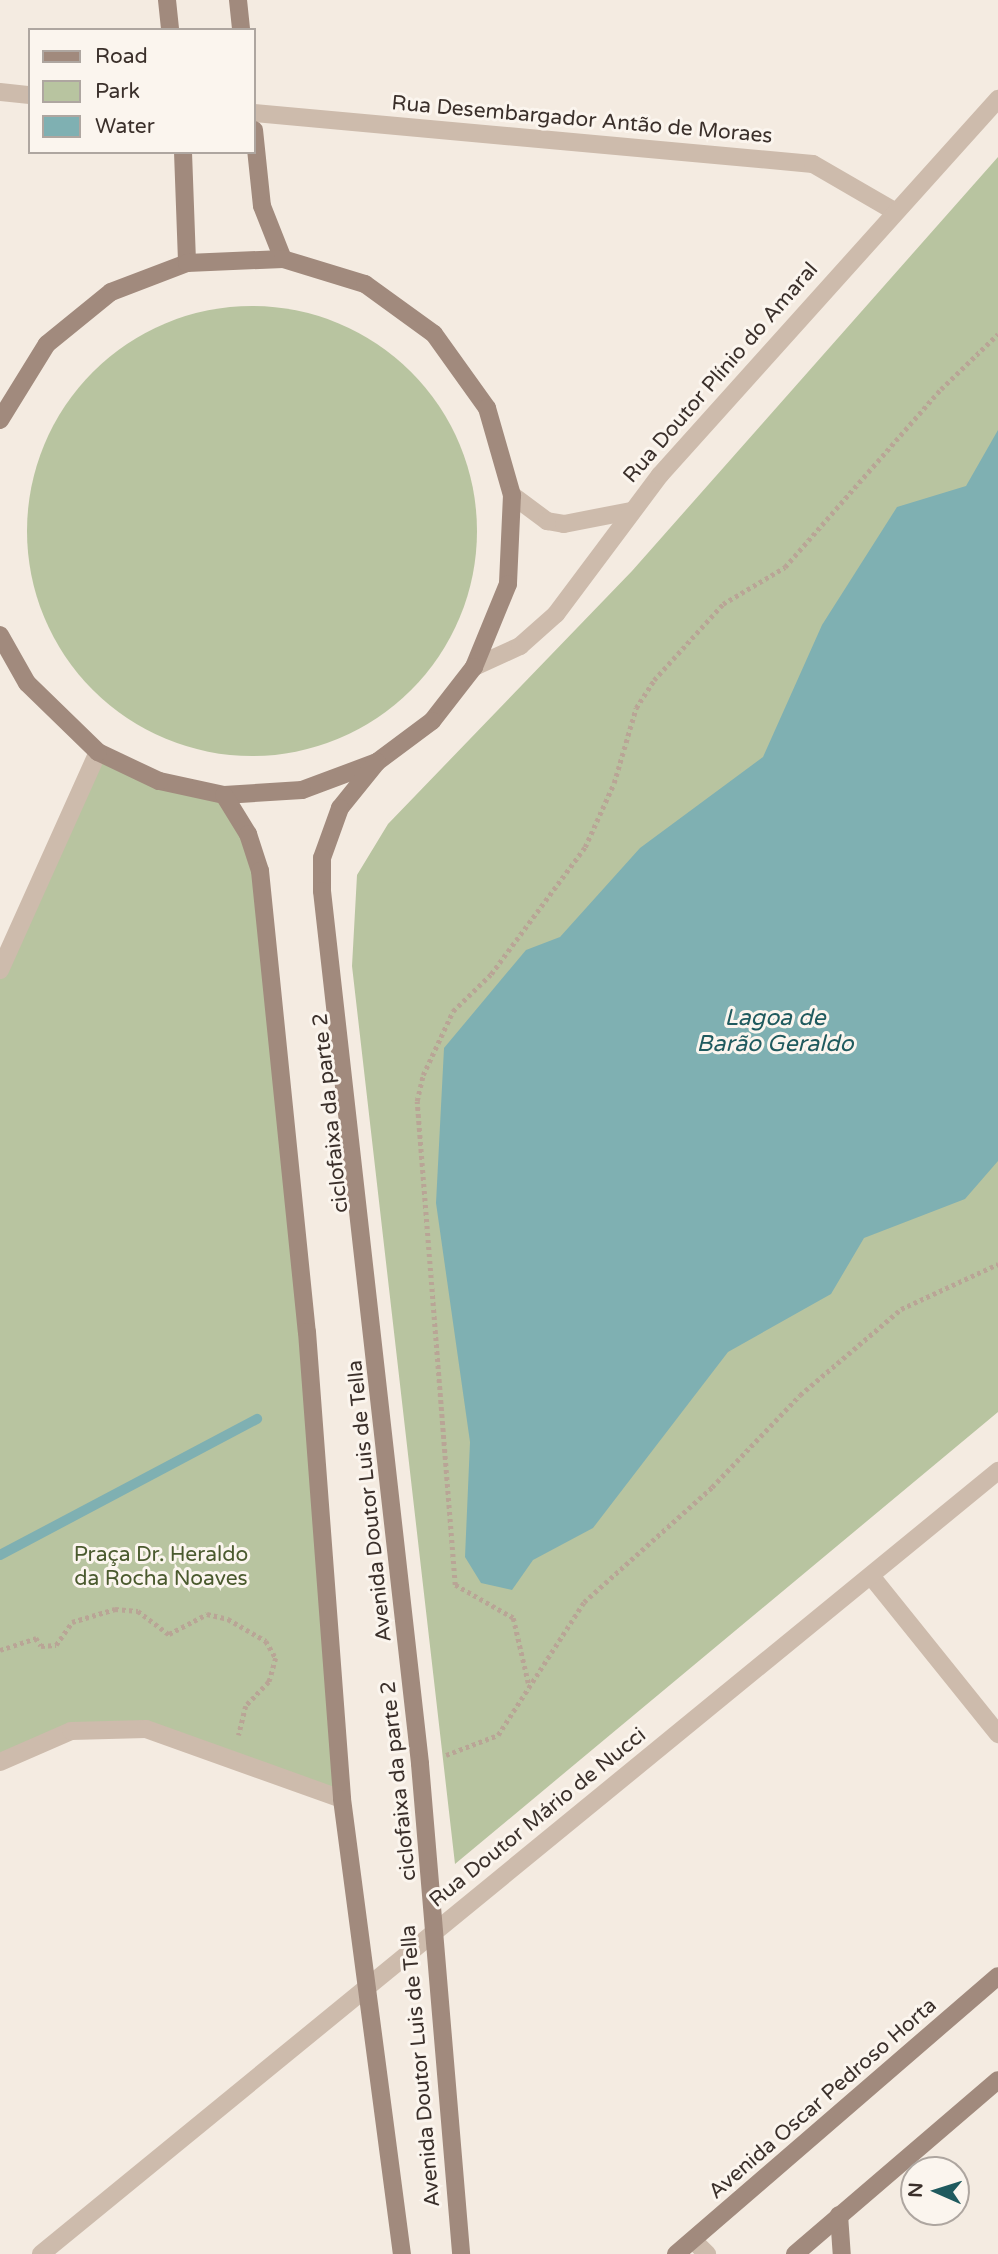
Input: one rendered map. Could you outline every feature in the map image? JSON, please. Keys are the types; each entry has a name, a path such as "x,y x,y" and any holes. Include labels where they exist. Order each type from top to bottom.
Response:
{"main road":[{"path":"167,0 170,28"},
{"path":"238,0 241,28"},
{"path":"256,149 262,206 283,259"},
{"path":"183,154 187,263"},
{"path":"0,420 47,344 111,292 187,263 283,259 365,284 434,334 487,408 512,495 508,584 474,667 432,721 377,762 302,790 224,796 159,781 99,752 27,683 0,635"},
{"name":"Avenida Doutor Luis de Tella","path":"377,762 340,808 322,858 322,891 379,1363 461,2254"},
{"name":"Avenida Doutor Luis de Tella","path":"224,796 248,834 260,871 305,1318 342,1798 402,2254"},
{"name":"Avenida Oscar Pedroso Horta","path":"676,2254 998,1976"},
{"path":"795,2254 998,2080"},
{"path":"839,2216 842,2254"}],"street":[{"path":"0,92 28,95"},
{"name":"Rua Doutor Plínio do Amaral","path":"474,667 520,646 556,614 631,510 894,211 998,99"},
{"name":"Rua Desembargador Antão de Moraes","path":"256,113 813,164 894,211"},
{"path":"512,495 547,521 564,524 631,510"},
{"path":"0,970 99,752"},
{"name":"Rua Doutor Mário de Nucci","path":"41,2254 998,1471"},
{"path":"871,1576 998,1734"},
{"path":"0,1762 71,1731 146,1730 342,1798"},
{"path":"693,2240 707,2254"}],"path":[{"path":"528,1683 513,1618 455,1585 417,1101 423,1075 453,1011 491,974 584,847 614,783 636,708 654,680 723,604 785,567 941,389 998,334"},
{"path":"443,1757 498,1735 519,1710 528,1683 584,1602 712,1487 800,1395 901,1309 998,1264"},
{"path":"0,1650 36,1638 41,1646 56,1645 72,1622 115,1609 138,1611 160,1633 178,1632 207,1615 238,1623 266,1640 276,1671 246,1706 245,1727 218,1755"}],"green space":[{"path":"998,157 998,1412 455,1864 352,966 357,875 388,824 632,571"},
{"path":"252,306 296,310 338,323 377,344 411,372 439,406 460,445 473,487 477,531 473,575 460,617 439,656 411,690 377,718 338,739 296,752 252,756 208,752 166,739 127,718 93,690 65,656 44,617 31,575 27,531 31,487 44,445 65,406 93,372 127,344 166,323 208,310"},
{"name":"Praça Dr. Heraldo da Rocha Noaves","path":"98,752 224,795 260,871 342,1799 146,1729 71,1731 0,1762 0,970"}],"water":[{"name":"Lagoa de Barão Geraldo","path":"998,430 998,1161 965,1199 864,1238 831,1294 728,1352 593,1528 533,1560 512,1590 481,1583 465,1557 470,1442 436,1203 444,1048 526,950 560,937 640,848 763,757 822,625 897,507 966,486"}],"waterway":[{"path":"0,1555 257,1419"}]}
